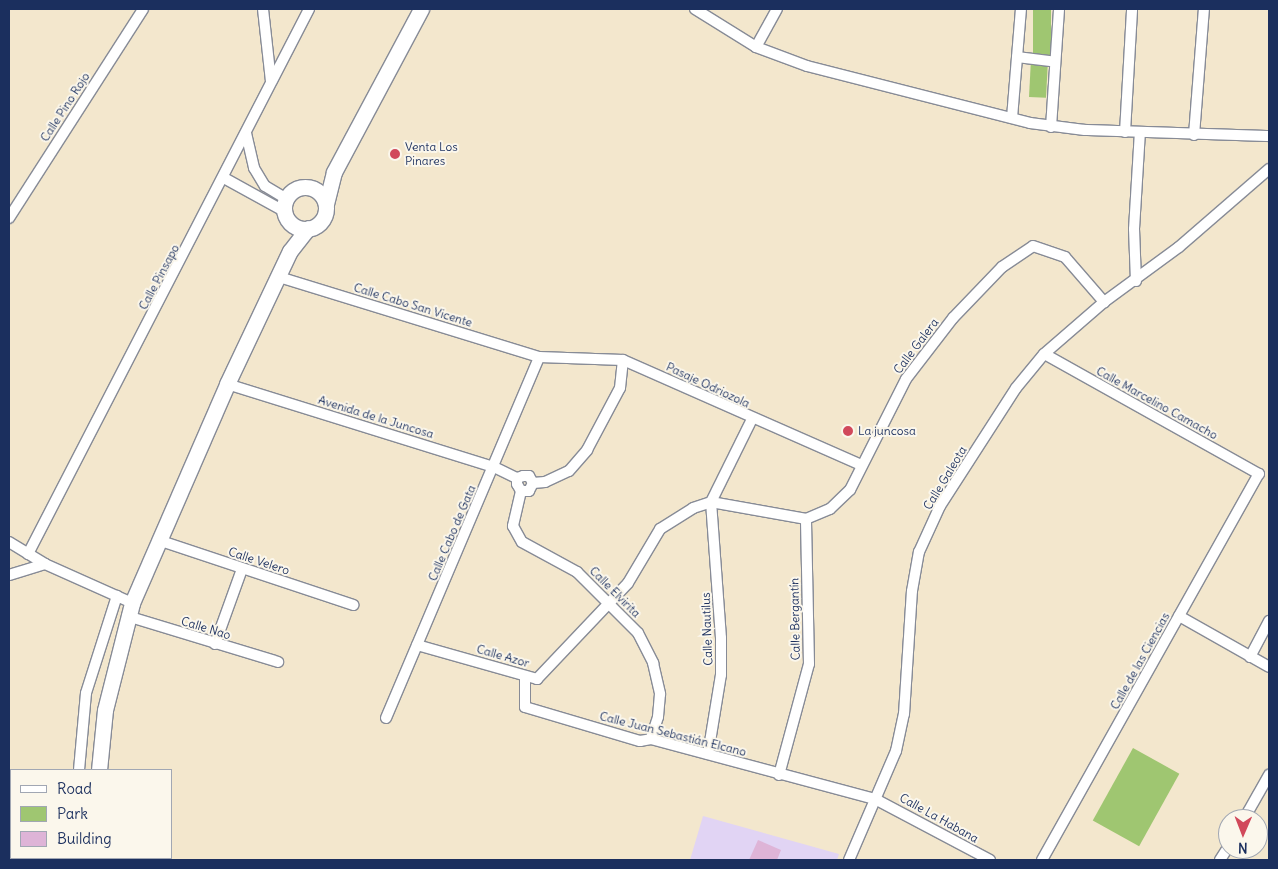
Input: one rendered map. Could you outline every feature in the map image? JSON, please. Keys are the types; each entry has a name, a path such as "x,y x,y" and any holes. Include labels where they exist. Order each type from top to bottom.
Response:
{"street":[{"name":"Calle Pino Rojo","path":"9,218 143,9"},
{"path":"263,9 272,83"},
{"name":"Calle Pinsapo","path":"28,554 224,178 309,9"},
{"path":"98,769 104,710 130,609 158,540 227,384 290,251 308,228 324,217 334,172 422,9"},
{"path":"695,9 756,47 807,66 1050,127 1194,135 1269,136"},
{"path":"756,47 778,9"},
{"path":"1012,118 1021,9"},
{"path":"1050,127 1055,62 1056,9"},
{"path":"1125,132 1132,9"},
{"path":"1194,135 1204,9"},
{"path":"1017,57 1055,62"},
{"path":"1136,281 1134,229 1140,132"},
{"path":"246,133 254,168 264,186 286,209 296,227 308,228"},
{"name":"Calle Galeota","path":"849,860 896,751 904,714 912,591 920,552 940,506 1016,388 1044,354 1104,302 1136,281 1269,169"},
{"path":"290,251 286,209 304,187 334,172"},
{"path":"224,178 286,209"},
{"path":"304,187 319,193 326,204"},
{"name":"Calle Galera","path":"806,518 830,509 843,497 906,379 953,318 1002,267 1033,246 1065,257 1104,302"},
{"name":"Calle Cabo San Vicente","path":"279,277 539,357"},
{"name":"Calle Marcelino Camacho","path":"1044,354 1259,474"},
{"name":"Pasaje Odriozola","path":"539,357 623,360 752,419 861,465"},
{"name":"Calle Cabo de Gata","path":"386,718 539,357"},
{"path":"517,478 521,491 529,491 533,483 545,482 569,471 587,450 620,388 623,360"},
{"name":"Avenida de la Juncosa","path":"227,384 494,467 517,478 529,476 533,483"},
{"path":"711,502 752,419"},
{"name":"Calle de las Ciencias","path":"1042,860 1259,474"},
{"name":"Calle Elvirita","path":"521,491 513,526 522,542 577,572 638,633 653,663 660,694 658,717 651,739"},
{"path":"608,601 628,583 660,529 693,508 711,502 806,518"},
{"name":"Calle Nautilus","path":"708,754 721,675 721,638 711,502"},
{"name":"Calle Bergantín","path":"779,775 809,664 806,518"},
{"name":"Calle Velero","path":"158,540 353,605"},
{"name":"Calle Nao","path":"9,542 45,564 117,596 130,609 215,644 278,662"},
{"path":"9,575 45,564"},
{"path":"215,644 242,569"},
{"path":"78,769 86,692 117,596"},
{"name":"Calle Azor","path":"418,645 537,679 608,601"},
{"path":"1179,616 1269,667"},
{"path":"1250,657 1269,622"},
{"name":"Calle Juan Sebastián Elcano","path":"525,676 525,707 640,741 651,739 875,800"},
{"path":"1250,809 1269,775"},
{"name":"Calle La Habana","path":"875,800 990,860"}],"shaded area":[{"path":"703,816 839,854 837,860 690,860"}],"green space":[{"path":"1033,9 1051,9 1051,56 1033,56"},
{"path":"1031,59 1048,60 1046,98 1029,97"},
{"path":"1133,748 1179,774 1139,846 1093,821"}],"building":[{"path":"758,840 781,850 777,860 749,860"}],"place":[{"name":"Venta Los Pinares","path":"395,154"},
{"name":"La juncosa","path":"848,431"}]}
